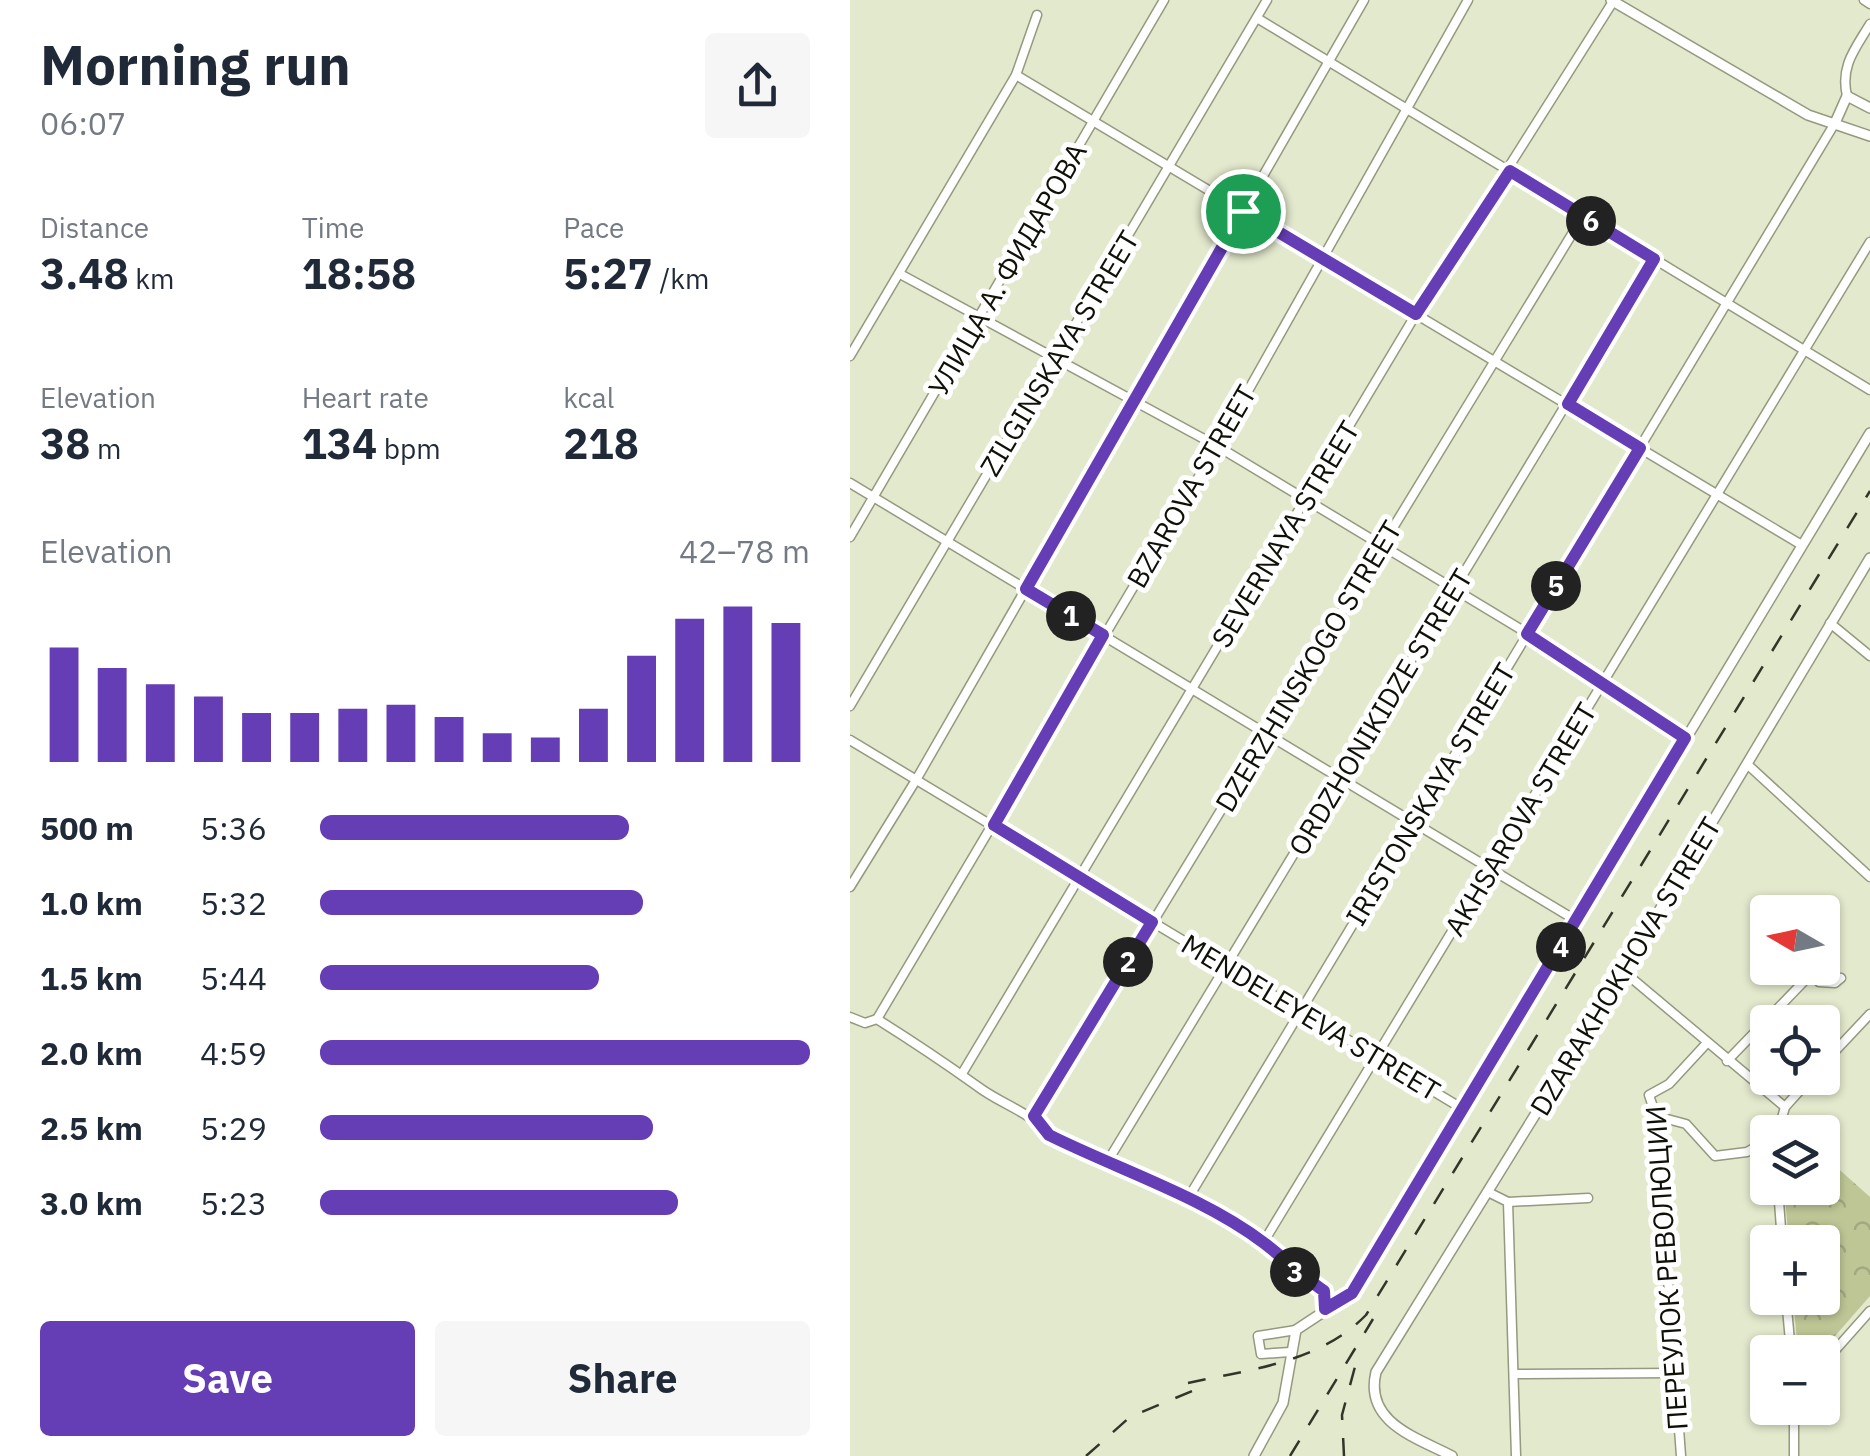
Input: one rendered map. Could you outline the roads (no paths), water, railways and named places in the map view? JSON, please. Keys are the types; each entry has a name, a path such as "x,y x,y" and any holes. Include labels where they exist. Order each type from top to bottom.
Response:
{"street":[{"name":"УЛИЦА А. ФИДАРОВА","path":"850,537 1164,0"},
{"name":"ZILGINSKAYA STREET","path":"850,706 1267,0"},
{"path":"850,887 916,780 1364,0"},
{"name":"BZAROVA STREET","path":"877,1019 1217,446 1468,0"},
{"path":"1613,0 1808,116 1870,136"},
{"name":"SEVERNAYA STREET","path":"963,1072 1416,314 1510,171 1613,0"},
{"path":"850,356 1016,75 1037,15"},
{"path":"1256,18 1870,390"},
{"name":"IRISTONSKAYA STREET","path":"1187,1200 1836,122 1847,96 1842,78 1846,64 1870,24"},
{"path":"1016,75 1800,544"},
{"path":"1847,96 1870,108"},
{"name":"DZERZHINSKOGO STREET","path":"1034,1116 1583,216"},
{"name":"AKHSAROVA STREET","path":"1264,1242 1714,493 1870,242"},
{"name":"ORDZHONIKIDZE STREET","path":"1106,1164 1654,259"},
{"path":"900,274 982,314 1217,446 1527,634 1685,738"},
{"path":"1290,1352 1261,1354 1258,1336 1296,1330 1352,1293 1870,433"},
{"path":"850,483 1577,921"},
{"name":"DZARAKHOKHOVA STREET","path":"1452,1456 1393,1425 1379,1412 1372,1386 1376,1372 1623,971 1870,558"},
{"path":"1830,623 1870,656"},
{"name":"MENDELEYEVA STREET","path":"850,740 1464,1109"},
{"path":"1746,764 1870,877"},
{"path":"1623,971 1784,1106"},
{"path":"1727,1062 1812,973 1818,982 1835,983 1841,978"},
{"path":"1840,1046 1870,1014"},
{"path":"850,1017 865,1024 877,1019 963,1072 976,1086 1034,1116 1049,1135 1187,1200 1264,1242 1288,1267 1324,1291 1325,1309"},
{"name":"ПЕРЕУЛОК РЕВОЛЮЦИИ","path":"1680,1456 1656,1116 1649,1096 1669,1084 1706,1044"},
{"path":"1782,1115 1784,1106 1795,1095"},
{"path":"1656,1116 1686,1124 1714,1156 1750,1150"},
{"path":"1488,1192 1508,1202 1588,1198"},
{"path":"1508,1202 1516,1456"},
{"path":"1840,1345 1870,1311"},
{"path":"1254,1456 1283,1402 1296,1330"},
{"path":"1514,1374 1674,1373"},
{"path":"1794,1425 1794,1456"}],"railway":[{"path":"1188,1383 1306,1354 1327,1344 1366,1315 1870,491"},
{"path":"1290,1456 1373,1319"},
{"path":"1344,1456 1342,1415 1356,1363"},
{"path":"1086,1456 1130,1417 1204,1386"}]}
